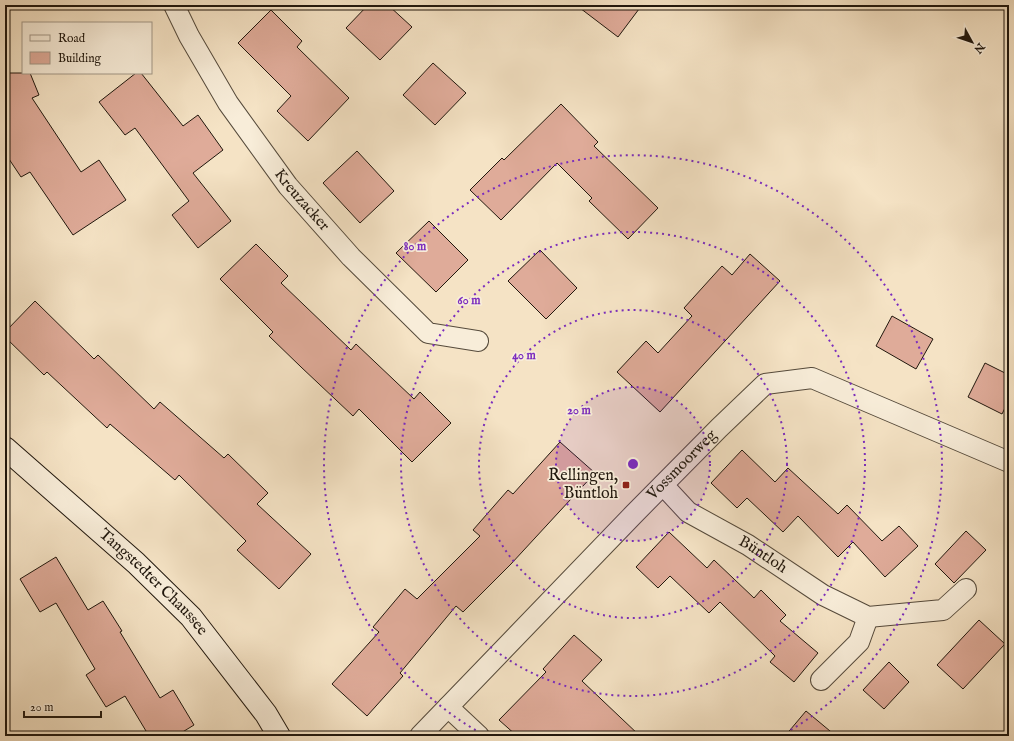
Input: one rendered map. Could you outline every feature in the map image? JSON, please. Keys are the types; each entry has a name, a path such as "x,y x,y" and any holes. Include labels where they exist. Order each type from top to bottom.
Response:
{"main road":[{"name":"Tangstedter Chaussee","path":"5,448 136,563 191,617 266,714 279,736"}],"street":[{"name":"Kreuzacker","path":"174,5 189,36 228,103 288,186 351,257 428,333 478,341"},
{"name":"Vossmoorweg","path":"420,736 719,428 766,384 812,378 1009,462"},
{"name":"Büntloh","path":"663,485 688,512 748,546 823,595 868,617"},
{"path":"822,680 859,642 868,617 943,610 966,589"},
{"path":"448,707 479,736"}],"building":[{"path":"368,5 388,5 412,27 380,60 346,28"},
{"path":"576,5 642,5 618,37"},
{"path":"271,10 302,41 297,47 349,98 308,141 277,111 291,96 238,43"},
{"path":"433,63 466,93 435,125 403,95"},
{"path":"5,73 30,74 39,95 32,98 81,172 99,160 126,200 73,235 30,172 21,177 5,153"},
{"path":"135,74 142,74 183,126 198,115 223,150 193,173 231,221 198,248 172,215 189,201 135,128 125,135 99,102"},
{"path":"561,104 598,142 594,146 658,208 628,239 589,201 592,198 557,163 501,220 470,190 502,158 504,160"},
{"path":"357,151 394,191 360,223 323,183"},
{"path":"429,221 468,260 436,292 396,253"},
{"path":"256,244 288,276 281,283 351,350 356,344 414,399 420,392 451,423 412,462 359,409 353,416 301,367 269,336 273,332 220,279"},
{"path":"540,250 577,288 546,319 508,281"},
{"path":"750,254 780,281 660,412 617,372 646,341 658,353 692,316 684,308 722,266 732,275"},
{"path":"35,301 94,359 98,355 154,409 160,402 224,458 228,454 268,493 257,504 311,554 279,589 237,550 246,541 179,475 175,480 110,424 107,428 47,372 44,375 5,337 5,332"},
{"path":"892,316 933,339 916,369 876,346"},
{"path":"985,363 1009,375 1009,400 1002,414 968,397"},
{"path":"560,442 595,473 511,564 463,612 456,606 400,673 403,676 367,716 332,684 379,632 373,627 405,589 417,599 480,536 473,530 508,490 513,494"},
{"path":"742,450 775,482 788,468 838,514 847,505 882,541 899,526 918,546 885,577 853,542 838,557 798,516 783,532 747,498 737,508 711,483"},
{"path":"966,531 986,550 954,583 935,564"},
{"path":"669,532 707,568 714,560 754,598 761,590 786,615 780,621 818,653 794,682 770,662 775,656 720,602 709,613 670,576 658,588 636,567"},
{"path":"56,557 88,610 103,601 160,698 173,690 194,725 176,736 149,736 125,696 106,707 86,675 95,669 56,603 40,612 20,579"},
{"path":"979,620 1005,644 963,689 937,665"},
{"path":"574,635 602,660 582,681 640,736 517,736 499,720 546,672 543,669"},
{"path":"889,662 909,682 884,709 863,690"},
{"path":"806,711 836,736 785,736"}],"place":[{"name":"Rellingen, Büntloh","path":"626,485"}]}
